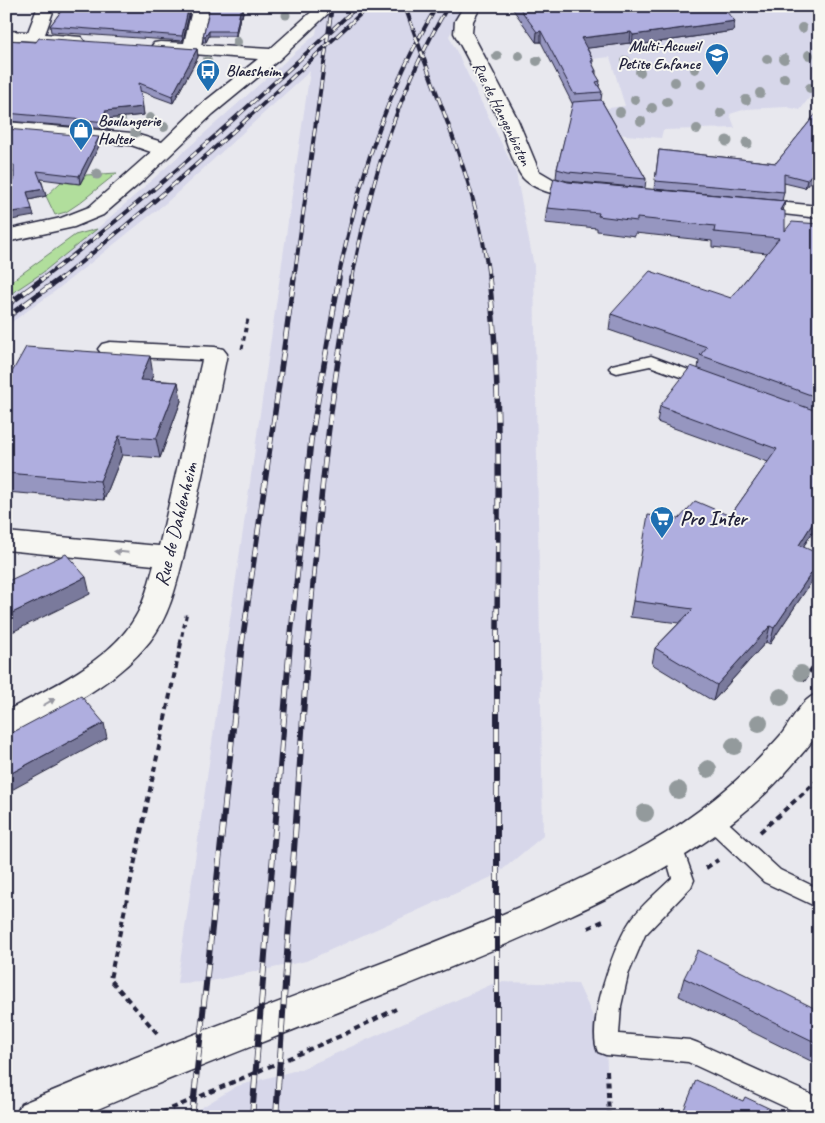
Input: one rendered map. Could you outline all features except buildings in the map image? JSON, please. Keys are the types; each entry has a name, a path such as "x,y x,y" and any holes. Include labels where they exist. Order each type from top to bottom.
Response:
{"street":[{"path":"34,38 47,6"},
{"path":"191,49 202,6"},
{"path":"6,236 56,226 86,216 104,204 206,110 274,55 328,6"},
{"name":"Rue de Hangenbieten","path":"473,6 464,21 463,33 507,118 530,173 534,178 553,186 606,192"},
{"path":"6,36 93,42"},
{"path":"142,46 274,55"},
{"path":"6,128 132,139 164,150"},
{"path":"732,204 819,212"},
{"name":"Rue de Dahlenheim","path":"6,725 81,683 109,664 129,645 141,631 151,614 170,557 214,354 110,349"},
{"path":"6,541 170,557"},
{"path":"34,1117 488,937 603,884 672,847 713,821 767,772 805,728 810,694"}],"lane":[{"path":"617,368 652,361 726,388"},
{"path":"713,821 772,876 819,899"},
{"path":"672,847 682,880 638,929 617,975 610,1006 606,1044 690,1050 819,1110"}],"path":[{"path":"240,357 248,319"},
{"path":"147,1071 162,1039 110,979 188,604"},
{"path":"810,694 819,660"},
{"path":"606,1044 609,1117"}],"shaded area":[{"path":"321,6 467,6 449,36 516,173 534,266 543,836 496,875 306,961 206,982 177,983 310,71 167,202 54,292 6,326 6,297 42,273 97,229 316,34"},
{"name":"Multi-Accueil Petite Enfance","path":"567,6 819,7 819,90 813,93 800,110 787,107 746,109 730,114 735,128 663,130 661,138 614,134 600,109 625,106 610,57 575,61"},
{"path":"497,982 578,984 606,1044 609,1117 186,1117 237,1086 301,1069"}],"green space":[{"path":"117,173 78,204 66,212 55,215 46,196 61,182 79,184 86,175"},
{"path":"97,229 42,273 6,297 6,287 9,283 75,235"}],"railway":[{"path":"328,33 332,6"},
{"path":"328,33 358,6"},
{"path":"327,45 369,6"},
{"path":"405,6 418,42"},
{"path":"418,42 437,6"},
{"path":"422,54 448,6"},
{"path":"42,279 84,247 164,180 328,33"},
{"path":"327,45 328,33"},
{"path":"338,279 355,207 376,138 388,105 418,42"},
{"path":"418,42 422,54"},
{"path":"60,279 179,180 327,45"},
{"path":"294,279 327,45"},
{"path":"352,279 359,242 377,172 400,105 422,54"},
{"path":"422,54 465,175 475,209 489,279"},
{"path":"6,306 44,278"},
{"path":"6,318 61,278"},
{"path":"242,644 294,278"},
{"path":"290,644 311,440 339,278"},
{"path":"308,644 320,506 337,369 352,278"},
{"path":"489,278 498,415 497,644"},
{"path":"192,1117 242,643"},
{"path":"252,1117 290,643"},
{"path":"276,1117 308,643"},
{"path":"497,644 497,1117"}],"place":[{"name":"Multi-Accueil Petite Enfance","path":"717,76"},
{"name":"Blaesheim","path":"208,92"},
{"name":"Boulangerie Halter","path":"81,151"},
{"name":"Pro Inter","path":"662,539"}]}
